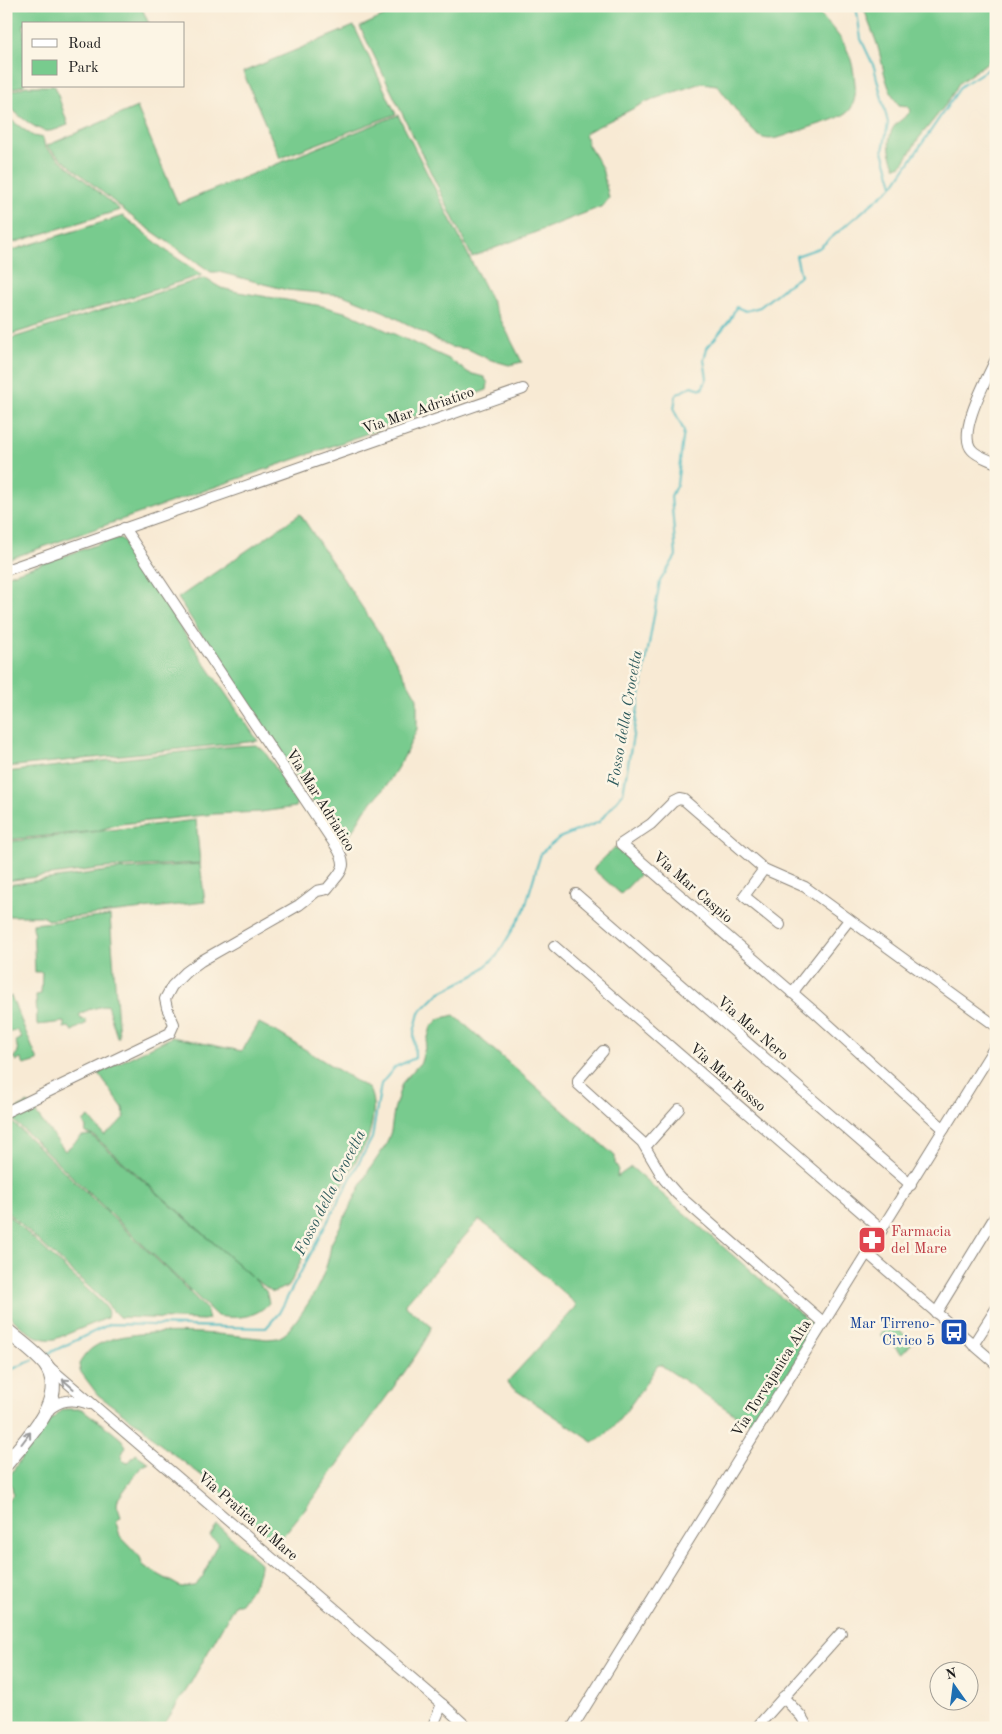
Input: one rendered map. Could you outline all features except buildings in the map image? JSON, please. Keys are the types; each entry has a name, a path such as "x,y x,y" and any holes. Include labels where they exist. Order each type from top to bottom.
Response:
{"main road":[{"name":"Via Pratica di Mare","path":"6,1330 44,1363"},
{"path":"6,1464 46,1412 52,1400 53,1390 50,1373 44,1363"}],"street":[{"path":"996,359 972,416 967,437 972,451 996,463"},
{"name":"Via Mar Adriatico","path":"6,570 523,389"},
{"name":"Via Mar Adriatico","path":"6,1112 170,1033 174,1024 166,1008 165,999 169,990 183,974 201,961 299,905 317,890 327,889 344,865 344,859 336,846 124,528"},
{"name":"Via Mar Caspio","path":"780,925 744,896 764,869 685,801 681,799 673,802 651,824 621,844 944,1129"},
{"path":"764,869 805,887 996,1026"},
{"name":"Via Mar Nero","path":"576,894 911,1185"},
{"path":"792,993 849,920"},
{"name":"Via Mar Rosso","path":"554,946 882,1230"},
{"name":"Via Torvajanica Alta","path":"572,1728 911,1185 996,1044"},
{"path":"603,1051 578,1080 578,1084 641,1140 666,1183 676,1194 824,1322"},
{"path":"646,1146 679,1109"},
{"path":"936,1313 996,1215"},
{"path":"867,1253 996,1364"},
{"path":"973,1344 996,1309"},
{"name":"Via Pratica di Mare","path":"44,1363 468,1728"},
{"path":"46,1412 52,1406 68,1400 79,1400 92,1405"},
{"path":"756,1728 841,1633"},
{"path":"783,1698 801,1716 808,1728"},
{"path":"432,1728 442,1704"}],"green space":[{"path":"6,6 141,6 148,22 22,22 22,86 6,91"},
{"path":"406,6 813,6 842,40 847,49 853,70 854,99 848,112 838,117 771,139 761,137 750,128 717,85 701,83 648,101 585,133 588,145 602,168 609,198 603,206 472,257 360,27"},
{"path":"864,6 996,6 996,56 959,83 947,103 919,138 902,165 896,167 890,148 891,133 893,128 911,111 908,106 899,105 891,92"},
{"path":"354,26 396,114 280,158 243,72"},
{"path":"22,88 56,88 68,125 48,131 40,129 6,103 6,93"},
{"path":"137,107 178,204 398,115 522,362 509,365 488,359 468,349 450,347 385,312 343,295 287,290 219,272 211,272 136,220 46,146"},
{"path":"11,120 33,136 43,138 45,147 120,210 6,245 6,121"},
{"path":"123,216 168,252 202,275 6,336 6,252"},
{"path":"204,278 221,288 322,306 348,313 449,359 469,373 484,377 488,383 487,390 6,560 6,340"},
{"path":"300,514 380,634 417,698 417,729 404,757 386,786 365,810 343,846 248,707 178,598"},
{"path":"120,538 127,544 157,593 258,741 6,767 6,576"},
{"path":"257,745 264,751 298,801 296,807 261,812 214,814 120,824 96,831 6,840 6,772"},
{"path":"196,820 200,863 104,868 6,881 6,842"},
{"path":"615,847 643,871 621,894 593,869"},
{"path":"200,864 205,902 47,920 44,916 6,916 6,885 114,870"},
{"path":"110,916 119,1037 117,1037 107,1005 88,1010 79,1015 87,1023 72,1031 69,1027 64,1028 64,1022 37,1025 36,995 41,994 42,972 35,972 33,924"},
{"path":"11,996 38,1061 24,1065 21,1059 16,1061 14,1057 18,1052 16,1041 22,1038 17,1030 6,1034 6,998"},
{"path":"454,1015 615,1156 615,1163 618,1168 617,1177 631,1167 812,1324 817,1331 769,1401 751,1422 746,1422 661,1365 658,1365 618,1421 600,1439 593,1442 508,1385 507,1382 576,1307 575,1303 497,1233 479,1220 405,1304 405,1306 431,1326 418,1352 308,1505 281,1538 272,1541 238,1506 209,1481 156,1441 141,1425 98,1395 80,1371 79,1364 91,1349 106,1341 127,1336 176,1332 267,1339 278,1338 285,1334 315,1292 329,1257 331,1244 369,1170 386,1145 402,1083 421,1062 431,1027 439,1019"},
{"path":"259,1023 369,1089 373,1102 372,1122 367,1141 309,1244 289,1286 273,1292 253,1278 266,1291 269,1303 258,1312 245,1316 217,1316 7,1114 28,1103 65,1151 82,1136 91,1135 251,1276 93,1135 85,1133 86,1128 83,1122 89,1117 104,1135 124,1117 123,1108 98,1073 172,1037 242,1051"},
{"path":"6,1116 175,1277 206,1309 209,1319 119,1317 101,1298 6,1211"},
{"path":"6,1213 104,1305 108,1311 107,1318 55,1339 47,1339 28,1332 6,1313"},
{"path":"890,1323 913,1342 902,1354 880,1335"},
{"path":"65,1409 82,1409 121,1439 126,1446 121,1456 123,1461 128,1463 136,1454 149,1463 141,1467 118,1499 117,1505 121,1517 116,1522 120,1536 140,1557 143,1565 181,1587 194,1586 206,1571 215,1548 219,1543 210,1536 217,1525 260,1563 259,1574 254,1585 240,1604 235,1604 189,1686 162,1728 6,1728 6,1501 13,1495 12,1487 7,1479 49,1421"}],"waterway":[{"path":"856,6 861,39 874,67 888,123 883,151 893,185"},
{"name":"Fosso della Crocetta","path":"45,1355 110,1324 266,1328 279,1313 372,1138 381,1084 395,1067 415,1058 414,1032 419,1013 439,993 475,975 496,957 524,911 541,853 559,838 599,822 623,793 660,581 676,556 671,496 677,484 684,431 674,410 676,395 691,386 702,389 707,378 704,360 707,348 730,320 736,307 746,311 760,307 801,276 796,256 819,248 894,185 961,86 996,64"},
{"name":"Fosso della Crocetta","path":"6,1372 33,1360"}],"place":[{"name":"Farmacia del Mare","path":"872,1240"},
{"name":"Mar Tirreno- Civico 5","path":"954,1332"}]}
